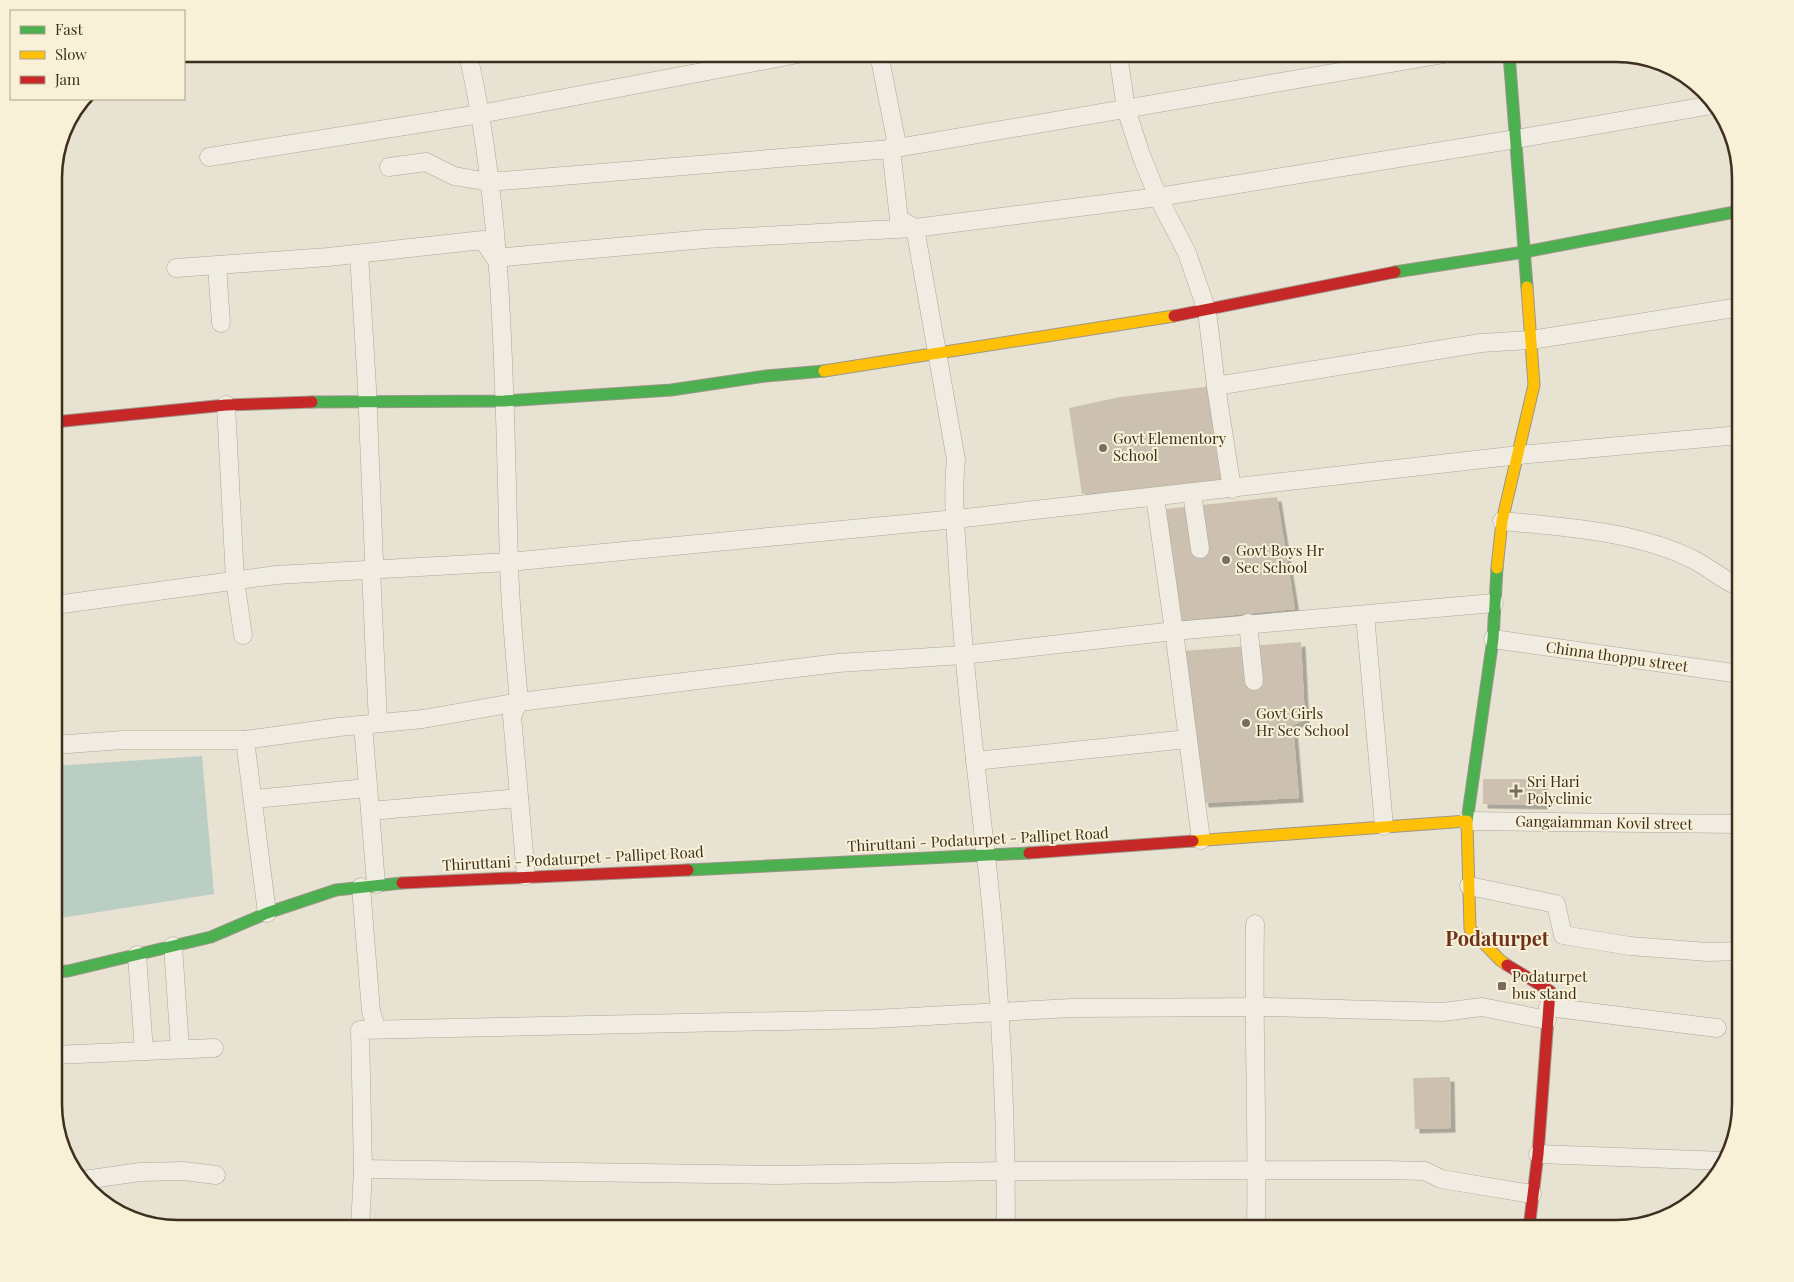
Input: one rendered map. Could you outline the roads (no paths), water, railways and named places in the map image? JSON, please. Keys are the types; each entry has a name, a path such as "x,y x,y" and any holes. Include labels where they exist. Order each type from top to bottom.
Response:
{"main road":[{"path":"1510,62 1534,385 1519,455 1502,520 1494,603 1493,639 1467,822 1470,929 1500,960 1550,991 1538,1154 1530,1220"},
{"path":"63,421 226,405 504,400 671,390 766,376 832,370 936,352 1207,311 1430,265 1524,252 1732,213"},
{"name":"Thiruttani - Podaturpet - Pallipet Road","path":"63,971 210,937 267,912 336,890 368,885 526,876 986,856 1108,849 1384,826 1467,822"}],"street":[{"path":"470,62 480,114 489,182 495,258 504,400 509,562 519,702 512,716 526,876"},
{"path":"209,157 480,114 756,62"},
{"path":"881,62 896,140 891,149 899,219 915,228"},
{"path":"1119,62 1126,109 1141,155 1158,196 1187,253 1207,311 1216,386 1232,489"},
{"path":"389,167 426,162 454,176 489,182 891,149 1398,62"},
{"path":"495,258 705,239 915,228 1158,196 1516,139 1706,105"},
{"path":"915,228 956,460 953,489 963,656 986,856 998,1013 1006,1171 1006,1220"},
{"path":"176,268 358,254 483,240 495,258"},
{"path":"358,254 368,401 374,561 371,570 371,724 367,788 370,811 368,885 371,1010 376,1028"},
{"path":"217,266 221,323"},
{"path":"1216,386 1481,343 1531,340 1732,308"},
{"path":"226,405 235,580 243,635"},
{"path":"63,604 276,575 509,562 956,520 1519,455 1732,436"},
{"path":"1192,493 1200,549"},
{"path":"1155,497 1201,840"},
{"path":"1502,520 1554,526 1651,544 1690,558 1732,582"},
{"path":"63,744 123,740 245,740 423,719 519,702 838,663 963,656 1174,631 1494,603"},
{"path":"1365,614 1384,826"},
{"path":"1248,624 1254,681"},
{"name":"Chinna thoppu street","path":"1493,639 1732,673"},
{"path":"975,761 1188,739"},
{"path":"245,740 267,912"},
{"path":"254,799 367,788"},
{"path":"370,811 519,798"},
{"name":"Gangaiamman Kovil street","path":"1467,822 1732,824"},
{"path":"1469,886 1556,904 1563,935 1630,946 1708,952 1732,951"},
{"path":"1255,924 1253,1007 1257,1170 1256,1220"},
{"path":"173,946 180,1049"},
{"path":"136,955 144,1051"},
{"path":"360,1220 363,1169 360,1030 376,1028 778,1022 998,1013 1071,1008 1253,1007 1443,1012 1482,1007 1717,1028"},
{"path":"63,1055 214,1048"},
{"path":"1538,1154 1717,1161"},
{"path":"363,1169 776,1175 1006,1171 1425,1171 1441,1179 1532,1194"},
{"path":"90,1179 140,1172 183,1171 216,1174"}],"place":[{"name":"Govt Elementory School","path":"1103,448"},
{"name":"Govt Boys Hr Sec School","path":"1226,560"},
{"name":"Govt Girls Hr Sec School","path":"1246,723"},
{"name":"Sri Hari Polyclinic","path":"1516,791"},
{"name":"Podaturpet bus stand","path":"1502,986"}],"district":[{"name":"Podaturpet","path":"1497,939"}]}
